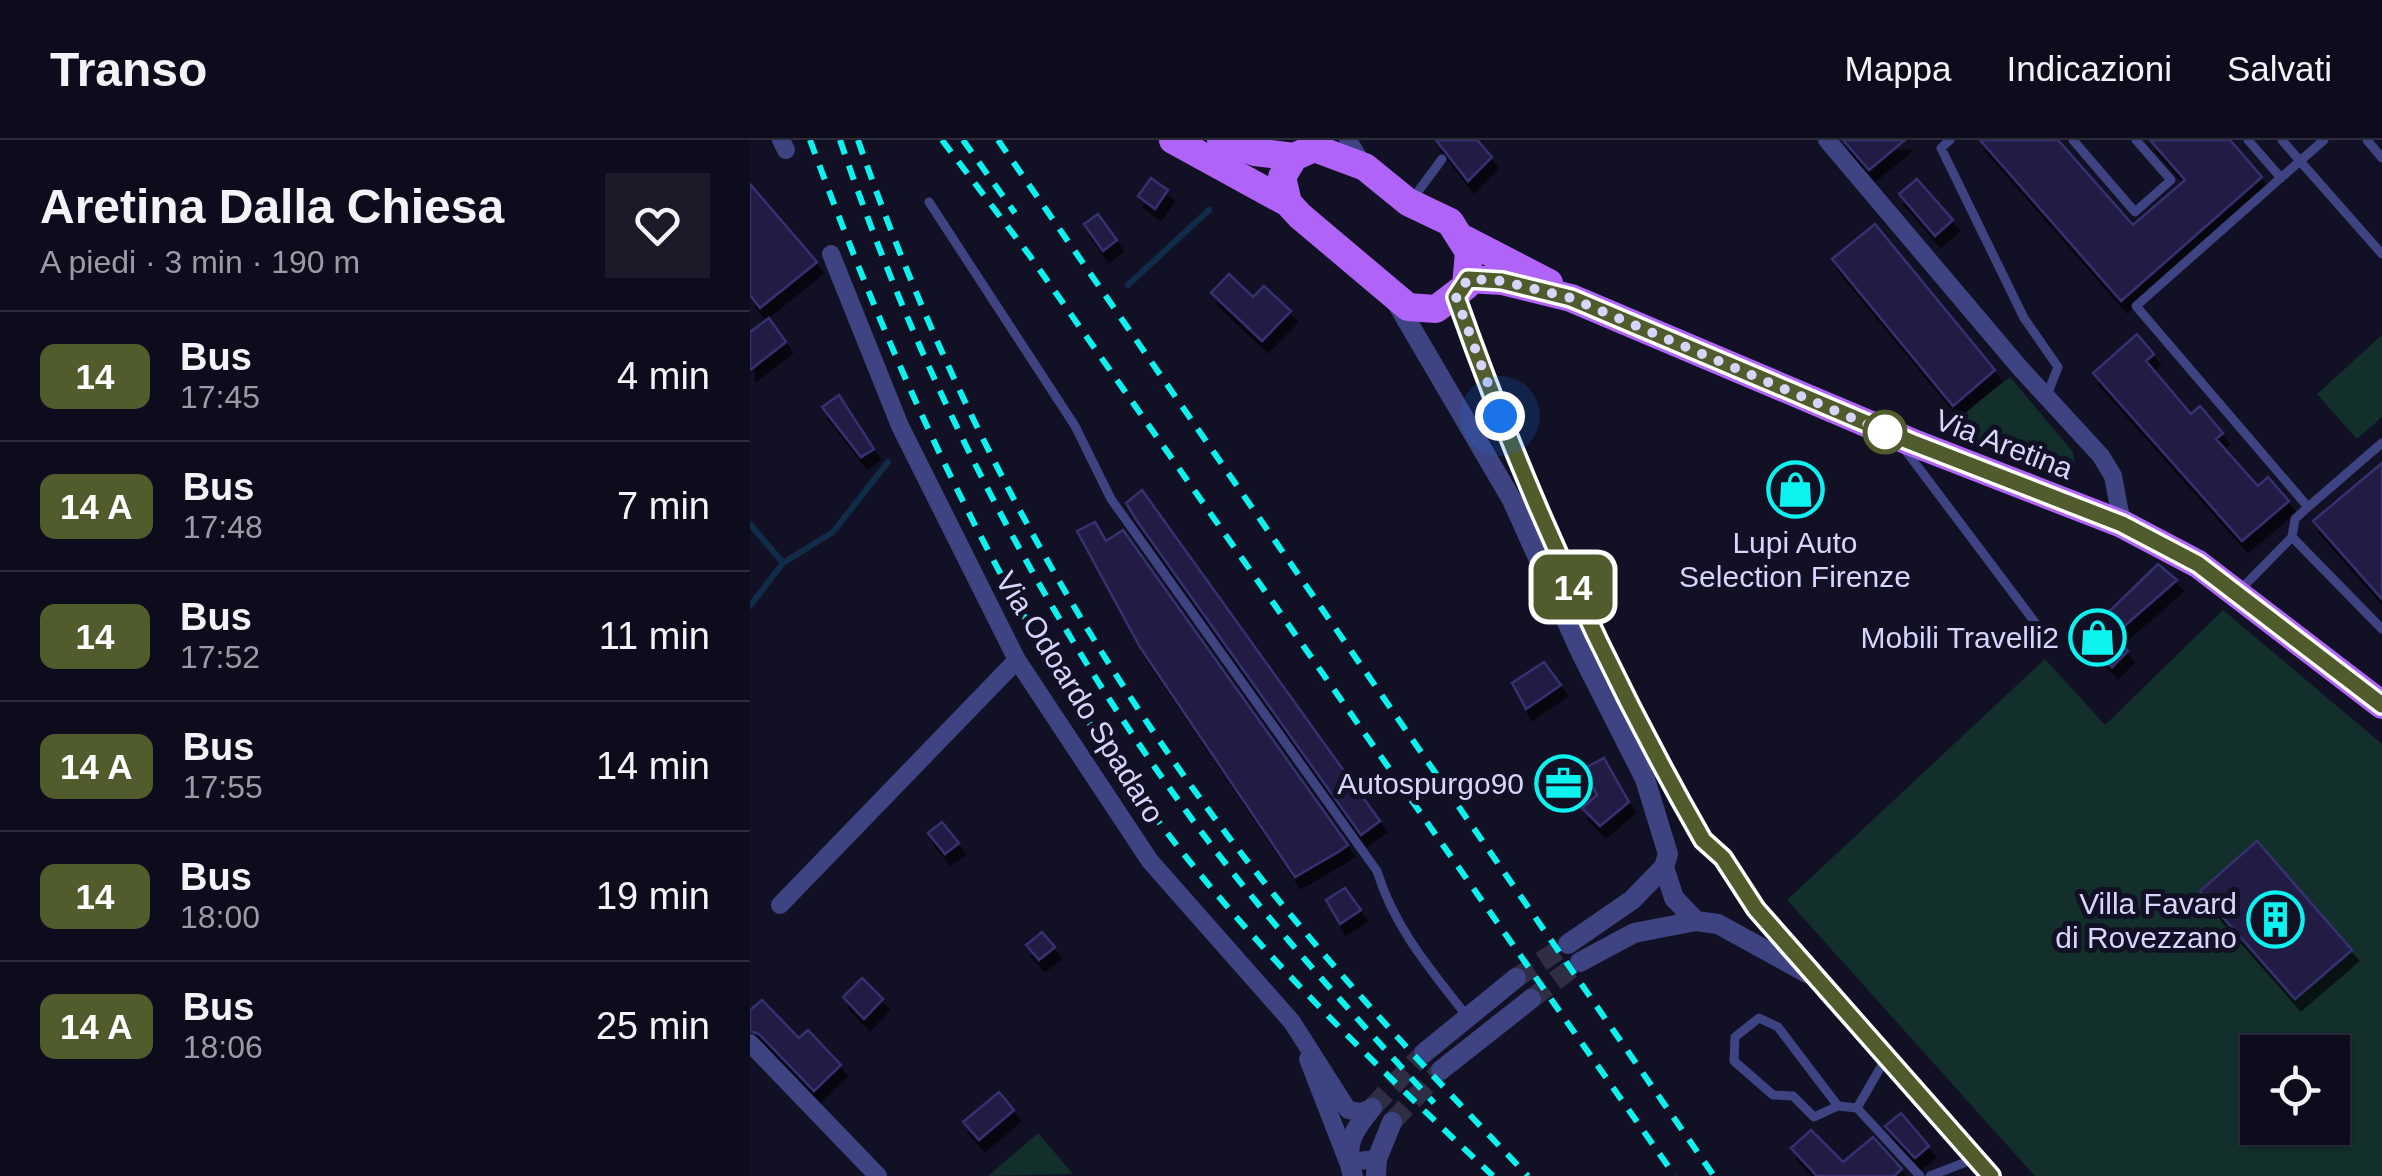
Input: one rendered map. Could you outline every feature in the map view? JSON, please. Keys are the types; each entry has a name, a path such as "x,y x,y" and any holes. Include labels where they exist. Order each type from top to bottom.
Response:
{"main road":[{"path":"1173,140 1288,203 1373,273 1395,300"},
{"name":"Via Aretina","path":"1221,140 1255,152 1327,151 1364,167 1410,203 1450,222 1464,239 1511,261 1571,298 2172,548 2382,705"},
{"path":"1288,203 1282,177 1298,150"},
{"path":"1462,288 1464,239"},
{"name":"Via Aretina","path":"1395,300 1430,310 1462,288 1502,281 1571,298"}],"street":[{"path":"1348,140 1364,167"},
{"path":"1827,140 2107,465 2117,489 2122,524"},
{"name":"Via Odoardo Spadaro","path":"831,254 900,426 1018,660 1150,861 1292,1022 1348,1110 1361,1112 1372,1108"},
{"path":"1462,288 1538,510 1607,664 1703,840 1723,858 1740,889 1991,1176"},
{"path":"1395,300 1512,500 1580,651 1645,779 1674,898 1696,920"},
{"path":"780,905 1018,660"},
{"path":"1568,944 1632,900 1682,840 1703,840"},
{"path":"1718,924 1738,910 1740,889"},
{"path":"1580,962 1634,934 1696,920 1718,924 1822,982"},
{"path":"1424,1052 1516,978"},
{"path":"1442,1070 1531,999"},
{"name":"Via Odoardo Spadaro","path":"1292,1022 1350,1169"},
{"path":"750,1043 878,1176"},
{"path":"1372,1108 1351,1134 1350,1169 1376,1168 1392,1122"}],"lane":[{"path":"1950,140 1937,144 2024,318 2058,367 2047,396"},
{"path":"2073,140 2136,212 2172,180 2136,140"},
{"path":"2248,140 2281,178"},
{"path":"2282,140 2382,254"},
{"path":"2308,507 2136,306 2324,140"},
{"path":"2366,140 2382,158"},
{"path":"1410,203 1442,159"},
{"path":"928,202 1074,426 1111,499 1377,871 1388,904 1403,931 1466,1015"},
{"path":"1896,436 2043,633"},
{"path":"2237,593 2292,537 2294,519 2382,443"},
{"path":"2292,537 2382,629"},
{"path":"1838,1106 1778,1028 1759,1018 1735,1037 1734,1061 1773,1095 1793,1096 1814,1117 1838,1106 1857,1108 1920,1176"},
{"path":"1857,1108 1886,1058"},
{"path":"1930,1176 1975,1159"}],"green space":[{"path":"2382,335 2382,417 2357,439 2317,394"},
{"path":"2010,377 2073,452 2075,467 2068,484 1946,427"},
{"path":"2223,610 2382,744 2382,1176 2035,1176 1787,900 2045,659 2105,725"},
{"path":"1038,1133 1073,1174 988,1176"}],"building":[{"path":"1436,140 1477,140 1492,157 1468,181"},
{"path":"1843,140 1905,140 1869,170"},
{"path":"1980,140 2058,140 2133,225 2185,180 2150,140 2230,140 2262,177 2121,301"},
{"path":"1151,178 1168,190 1155,209 1138,196"},
{"path":"1917,179 1953,220 1935,236 1899,194"},
{"path":"750,184 817,262 760,308 750,295"},
{"path":"1098,214 1117,240 1103,251 1084,224"},
{"path":"1875,224 1995,370 1953,406 1832,259"},
{"path":"1229,274 1253,297 1264,286 1291,311 1262,341 1211,293"},
{"path":"769,318 786,342 750,370 750,332"},
{"path":"2137,334 2154,354 2146,361 2191,414 2200,406 2223,433 2216,439 2258,486 2268,477 2289,501 2242,541 2093,373"},
{"path":"839,395 874,449 861,457 822,407"},
{"path":"2382,463 2382,599 2313,521"},
{"path":"1142,490 1380,821 1361,835 1137,521 1126,503"},
{"path":"1095,522 1106,541 1123,530 1348,845 1295,877 1140,647 1077,531"},
{"path":"2158,564 2177,580 2113,636 2128,651 2112,667 2083,637"},
{"path":"1544,662 1561,685 1526,709 1512,683"},
{"path":"1604,758 1629,802 1600,826 1582,808 1597,795 1583,769"},
{"path":"942,822 959,843 945,854 928,833"},
{"name":"Villa Favard di Rovezzano","path":"2257,841 2352,950 2295,999 2200,891"},
{"path":"1345,888 1361,910 1340,924 1326,900"},
{"path":"1042,932 1055,947 1039,960 1026,945"},
{"path":"862,978 883,999 864,1019 843,997"},
{"path":"762,1000 799,1038 808,1030 841,1065 814,1091 759,1034 750,1031 750,1010"},
{"path":"999,1092 1014,1110 979,1140 963,1122"},
{"path":"1901,1113 1929,1146 1915,1158 1885,1126"},
{"path":"1811,1130 1843,1162 1873,1137 1902,1169 1894,1176 1817,1176 1791,1148"}],"waterway":[{"path":"1128,285 1209,210"},
{"path":"750,606 783,563 833,532 888,462"},
{"path":"750,524 783,563"}],"tunnel":[{"path":"1516,978 1568,944"},
{"path":"1531,999 1580,962"},
{"path":"1372,1108 1424,1053"},
{"path":"1392,1122 1441,1070"}],"railway":[{"path":"810,140 881,322 962,498 1055,669 1108,751 1165,830 1241,922 1364,1052 1493,1176"},
{"path":"840,140 910,324 950,413 1041,588 1092,672 1230,869 1434,1103"},
{"path":"858,140 892,232 969,411 1013,498 1111,667 1222,828 1294,919 1528,1176"},
{"path":"942,140 1030,256 1675,1176"},
{"path":"963,140 1015,213"},
{"path":"998,140 1714,1176"}],"bus line":[{"name":"14","path":"1991,1176 1756,909 1723,858 1703,840 1640,730 1538,510 1456,297 1468,279 1502,281 1571,298 1911,442 2122,524 2198,564 2382,705"}],"place":[{"name":"Lupi Auto Selection Firenze","path":"1795,489"},
{"name":"Mobili Travelli2","path":"2098,637"},
{"name":"Autospurgo90","path":"1563,783"},
{"name":"Villa Favard di Rovezzano","path":"2276,920"}],"route":[{"path":"1500,416 1456,297 1468,279 1502,281 1571,298 1885,432"}]}
